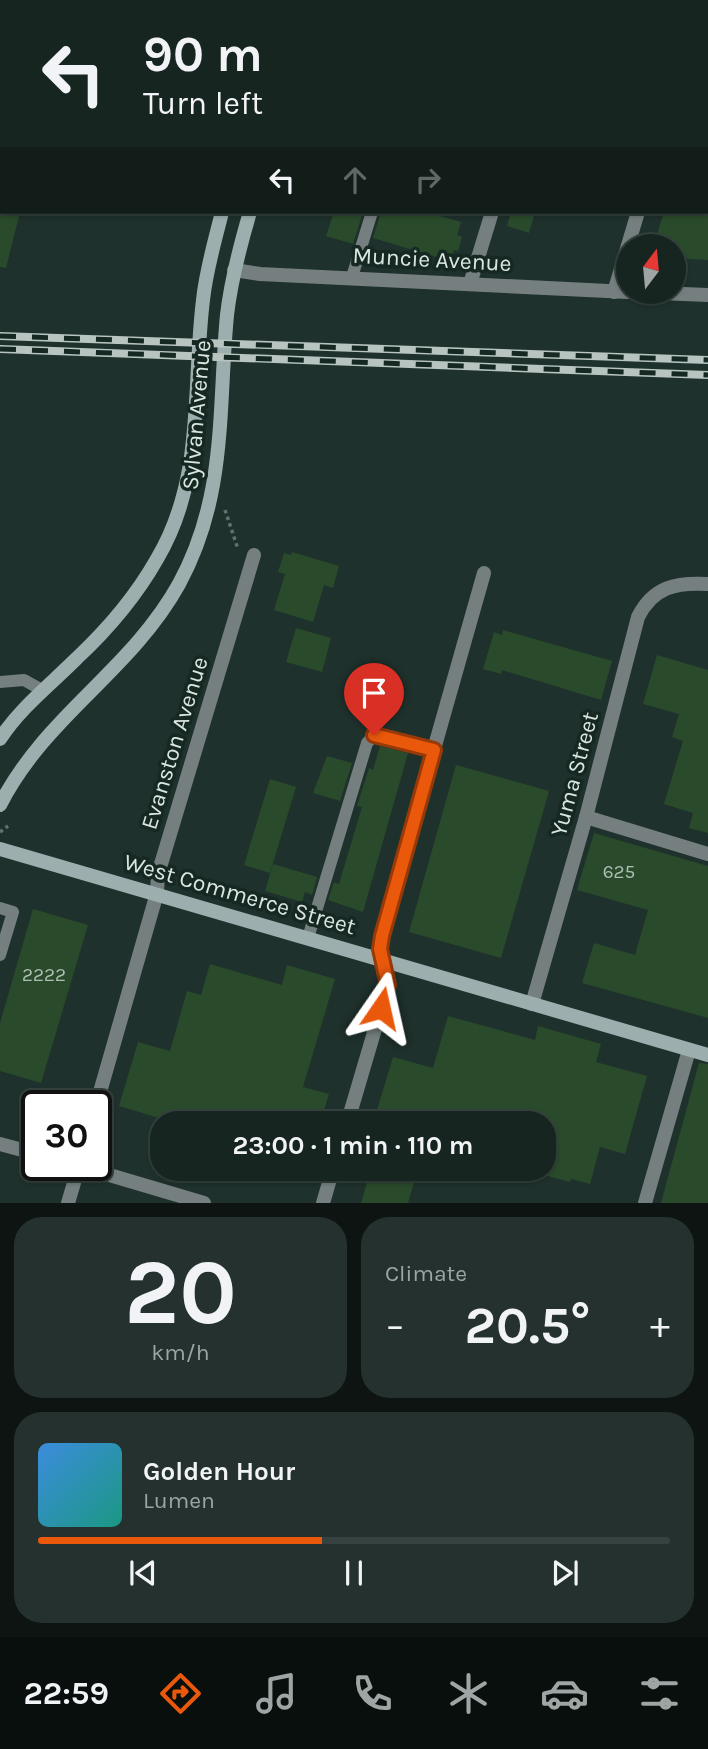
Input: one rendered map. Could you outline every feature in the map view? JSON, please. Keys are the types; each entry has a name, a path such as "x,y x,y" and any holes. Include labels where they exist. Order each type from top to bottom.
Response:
{"main road":[{"name":"Sylvan Avenue","path":"0,739 42,690 77,658 138,591 158,557 184,499 198,413 203,300 222,214"},
{"name":"Sylvan Avenue","path":"0,805 41,742 126,659 159,616 197,544 217,471 227,318 234,270 249,214"},
{"name":"West Commerce Street","path":"0,849 708,1055"}],"street":[{"path":"470,284 491,214"},
{"path":"633,234 638,214"},
{"name":"Muncie Avenue","path":"234,270 616,292"},
{"path":"686,294 708,295"},
{"name":"Evanston Avenue","path":"101,1090 157,893 158,874 253,560"},
{"path":"351,1111 388,985 382,960 382,936 484,573"},
{"name":"Yuma Street","path":"532,1004 586,817 638,617 644,604 671,584 708,584"},
{"path":"586,817 708,854"},
{"path":"645,1203 689,1050"},
{"path":"0,1144 21,1150"},
{"path":"112,1176 204,1203"},
{"path":"68,1203 75,1181"},
{"path":"323,1203 329,1181"}],"lane":[{"path":"352,277 371,214"},
{"path":"0,682 24,680 42,690"},
{"path":"308,938 367,743 374,735 383,735 434,750"},
{"path":"0,908 13,912 0,955"}],"path":[{"path":"225,508 234,530 240,559 253,560"},
{"path":"0,832 8,826"}],"building":[{"path":"0,214 20,214 6,268 0,267"},
{"path":"333,214 362,214 353,244 326,236"},
{"path":"380,214 433,214 461,222 457,235 462,237 458,251 454,250 450,261 373,238"},
{"path":"510,214 534,214 529,233 507,226"},
{"path":"663,214 708,214 708,260 686,259 686,234 657,234"},
{"path":"292,552 339,566 333,588 324,585 313,622 274,610 285,574 278,572 284,553 291,555"},
{"path":"296,628 331,638 322,672 286,662"},
{"path":"503,630 612,661 601,700 502,670 501,674 483,669 494,632 502,635"},
{"path":"657,655 708,670 708,833 689,828 693,813 664,804 683,741 672,737 679,714 643,704"},
{"path":"380,746 408,753 363,912 328,900 334,882 339,884 362,807 357,806 369,768 373,770"},
{"path":"327,756 352,763 340,801 313,793"},
{"path":"456,765 549,791 501,958 409,932"},
{"path":"270,779 296,787 270,873 244,865"},
{"path":"594,833 708,866 708,1018 582,983 594,943 635,955 648,910 577,890"},
{"path":"273,864 317,877 312,895 305,892 302,902 265,891"},
{"path":"33,909 88,925 41,1083 0,1071 0,1023"},
{"path":"210,964 282,985 287,965 335,979 303,1087 329,1094 324,1111 150,1111 150,1115 119,1106 138,1042 170,1051 187,991 201,995"},
{"path":"448,1016 535,1040 538,1026 601,1044 596,1062 647,1076 625,1154 600,1147 590,1184 556,1178 556,1111 377,1111 393,1057 433,1068"},
{"path":"699,1063 708,1064 708,1203 661,1203"},
{"path":"367,1181 414,1181 408,1203 361,1203"}],"railway":[{"path":"0,336 708,360"},
{"path":"0,349 708,375"}],"route":[{"path":"374,735 383,735 434,750 382,936 380,949 388,985 381,1008"}]}
